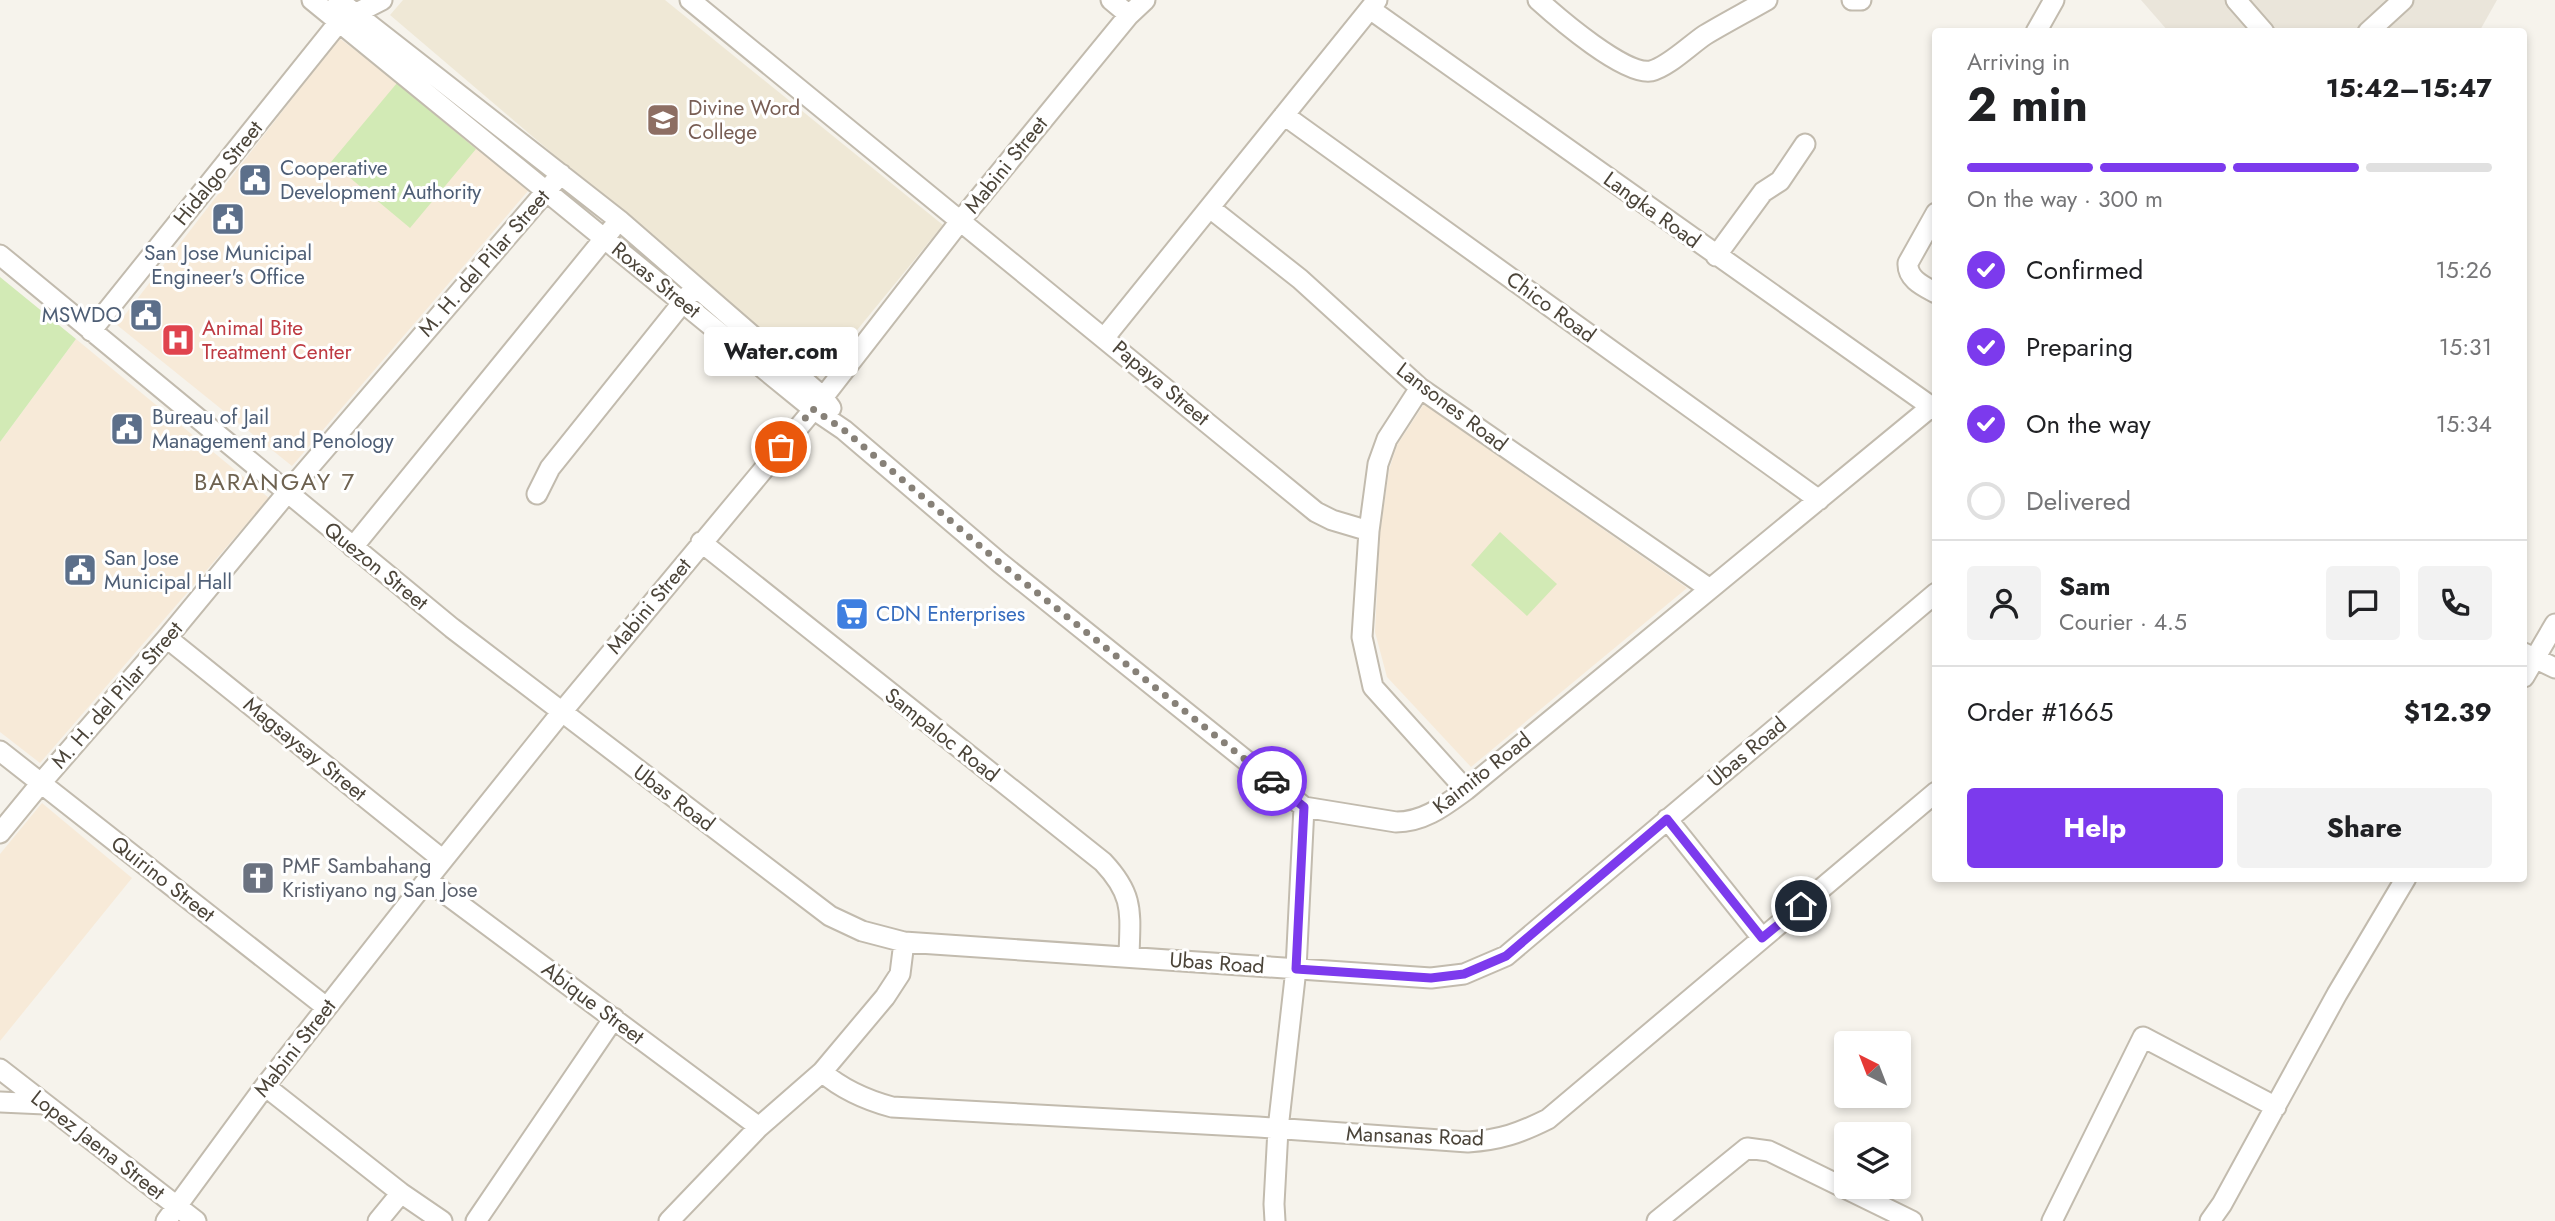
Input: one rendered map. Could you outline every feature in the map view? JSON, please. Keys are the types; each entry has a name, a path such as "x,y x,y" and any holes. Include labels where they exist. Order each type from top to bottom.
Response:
{"street":[{"name":"Roxas Street","path":"312,0 344,13 619,220 695,286 844,430"},
{"path":"344,13 382,0"},
{"name":"Papaya Street","path":"690,0 1316,512 1332,520 1369,531"},
{"path":"1111,0 1129,15"},
{"name":"Mabini Street","path":"171,1213 265,1086 426,880 701,542 818,403 961,220 1129,15 1145,0"},
{"path":"1538,0 1572,30 1623,64 1648,72 1767,0"},
{"path":"1852,0 1861,0"},
{"path":"2038,28 2054,0"},
{"path":"2236,0 2260,28"},
{"path":"2372,28 2403,0"},
{"path":"1105,337 1374,4"},
{"name":"Langka Road","path":"1374,4 1716,256 1932,407"},
{"name":"Roxas Street","path":"344,13 604,238 683,302 818,403"},
{"name":"Hidalgo Street","path":"91,331 344,13"},
{"name":"Chico Road","path":"1284,115 1819,500"},
{"path":"1716,256 1763,192 1780,181 1805,144"},
{"name":"M. H. del Pilar Street","path":"0,833 561,174"},
{"name":"Lansones Road","path":"1210,208 1300,279 1420,388 1710,589"},
{"path":"353,547 619,220"},
{"path":"1932,220 1907,269 1915,280 1932,291"},
{"name":"Quezon Street","path":"0,255 353,547 561,713"},
{"path":"537,494 550,468 695,286"},
{"path":"1420,388 1387,439 1378,464 1369,531 1362,637 1373,687 1466,790"},
{"name":"Kaimito Road","path":"844,430 1000,563 1304,807 1409,822 1434,813 1466,790 1932,409"},
{"name":"Sampaloc Road","path":"701,542 1103,862 1119,879 1130,905 1129,957"},
{"name":"Ubas Road","path":"561,713 830,916 862,931 904,942 1431,978 1464,974 1506,956 1932,596"},
{"path":"2555,624 2529,654 2555,668"},
{"name":"Magsaysay Street","path":"167,638 443,860"},
{"name":"Quirino Street","path":"0,751 326,1007"},
{"name":"Mansanas Road","path":"822,1072 837,1085 857,1095 892,1107 1468,1142 1519,1134 1548,1119 1932,795"},
{"path":"1275,1221 1273,1204 1278,1129 1296,969 1304,807"},
{"path":"1667,819 1762,938"},
{"name":"Abique Street","path":"426,880 759,1127"},
{"path":"2210,1221 2222,1204 2337,994 2404,882"},
{"path":"669,1221 759,1127 822,1072 900,974 904,942"},
{"path":"476,1221 614,1018"},
{"path":"2052,1221 2143,1037 2276,1107"},
{"name":"Lopez Jaena Street","path":"0,1069 45,1104 171,1213 196,1221"},
{"path":"265,1086 401,1193 442,1221"},
{"path":"0,1102 45,1104"},
{"path":"1657,1221 1748,1148 1769,1151 1912,1221"},
{"path":"378,1221 401,1193"}],"shaded area":[{"name":"Divine Word College","path":"403,0 665,0 943,225 817,379 390,15"},
{"path":"2141,0 2497,0 2481,28 2165,28"},
{"path":"339,38 534,184 292,466 117,325"},
{"path":"76,339 269,498 40,763 0,732 0,442"},
{"path":"1424,404 1687,588 1471,767 1387,677 1375,632 1380,532 1389,470 1397,445"},
{"path":"42,803 132,878 0,1041 0,854"}],"green space":[{"path":"397,83 476,149 410,228 331,162"},
{"path":"0,277 76,339 0,442"},
{"path":"1500,532 1557,584 1527,616 1471,565"}],"way so far":[{"path":"781,447 813,409 844,430 1000,563 1272,781"}],"place":[{"name":"Divine Word College","path":"663,120"},
{"name":"Cooperative Development Authority","path":"255,180"},
{"name":"San Jose Municipal Engineer's Office","path":"228,219"},
{"name":"MSWDO","path":"146,315"},
{"name":"Animal Bite Treatment Center","path":"178,340"},
{"name":"Bureau of Jail Management and Penology","path":"127,429"},
{"name":"Water.com","path":"781,447"},
{"name":"San Jose Municipal Hall","path":"80,570"},
{"name":"CDN Enterprises","path":"852,614"},
{"name":"PMF Sambahang Kristiyano ng San Jose","path":"258,878"}],"district":[{"name":"BARANGAY 7","path":"275,482"}],"route":[{"path":"1272,781 1304,807 1296,969 1431,978 1464,974 1485,966 1506,956 1667,819 1762,938 1801,906"}]}
